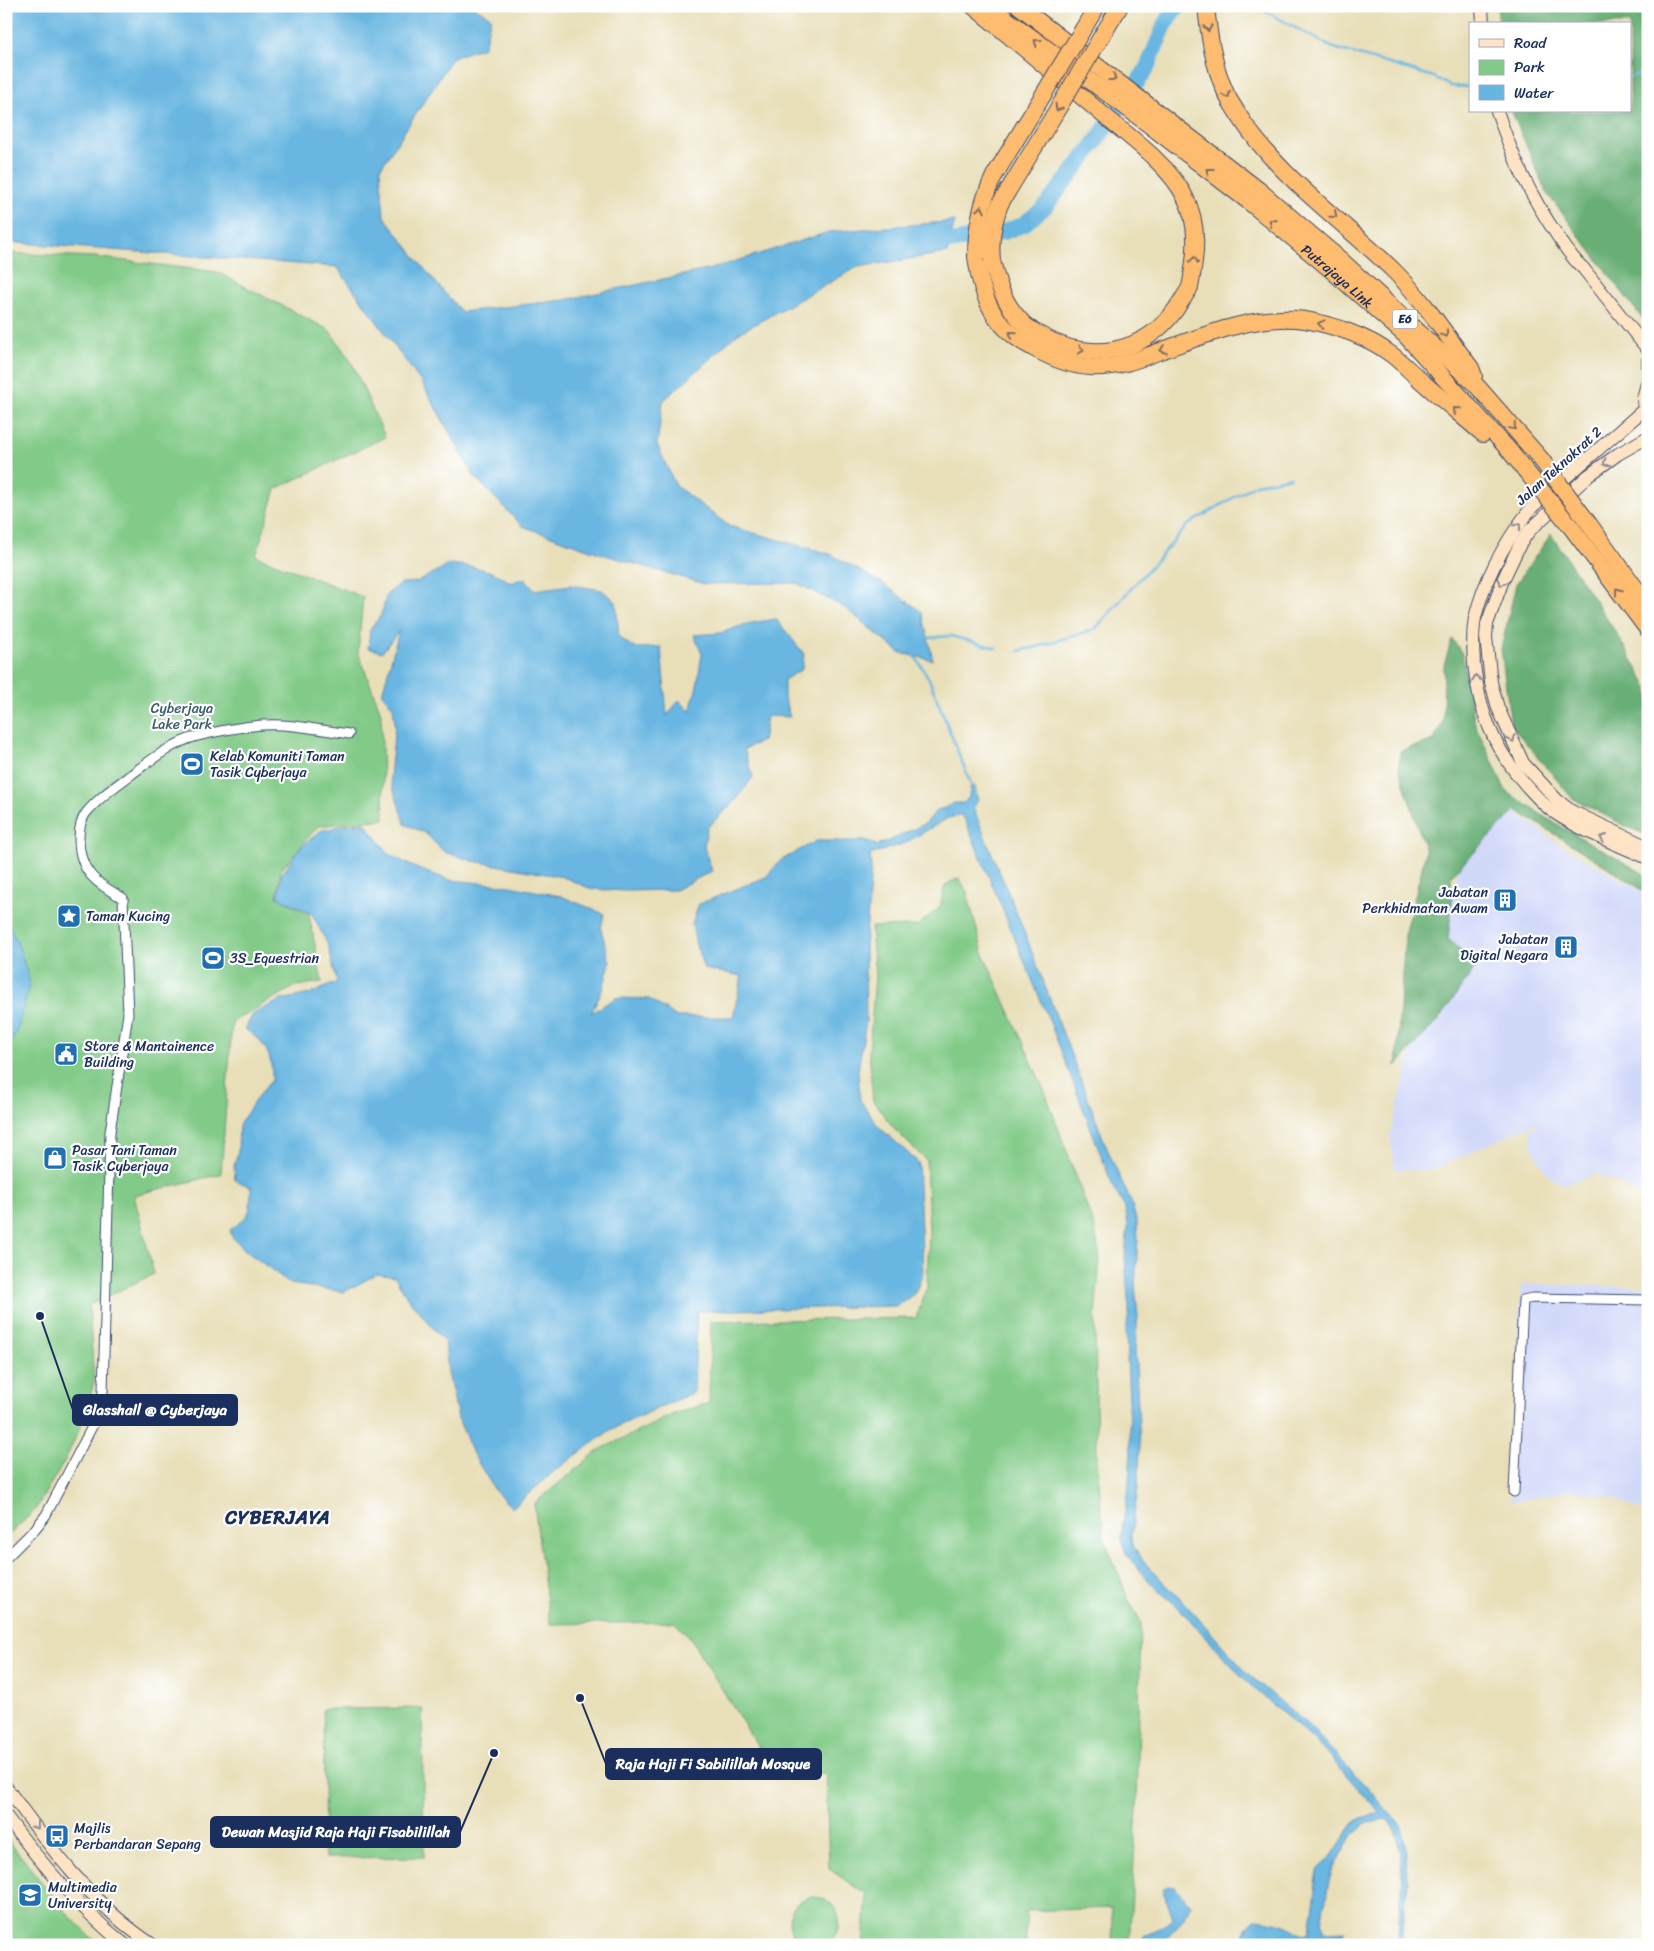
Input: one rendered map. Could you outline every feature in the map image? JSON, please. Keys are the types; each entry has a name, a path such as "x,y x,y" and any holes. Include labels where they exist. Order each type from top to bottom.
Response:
{"highway":[{"path":"973,6 1134,140 1163,167 1184,194 1194,224 1196,245 1190,288 1167,321 1150,336 1130,346 1110,350 1089,351 1070,348 1053,342 1022,322 1003,296 984,259 976,232 986,192 994,176 1097,6"},
{"name":"Putrajaya Link","path":"989,6 1131,111 1254,196 1341,260 1478,386 1540,458 1648,605"},
{"name":"Putrajaya Link","path":"1019,6 1254,196 1330,269 1404,335 1508,449 1648,630"},
{"path":"1120,6 1000,204 992,224 990,242 984,259 980,281 988,304 998,320 1011,335 1050,358 1069,364 1090,367 1112,366 1134,361 1190,340 1239,325 1268,320 1304,320 1364,339 1392,354 1494,443 1508,449"},
{"path":"1206,6 1210,49 1225,92 1251,134 1292,179 1348,227 1397,274 1471,368 1478,386"}],"main road":[{"path":"1482,6 1483,22"},
{"path":"1497,112 1512,156 1530,192 1575,261 1583,268 1648,350"},
{"path":"1575,261 1578,271 1648,360 1648,378 1643,398 1646,408"},
{"name":"Jalan Teknokrat 2","path":"1646,408 1532,507 1516,527 1489,577 1475,619 1473,649 1476,684 1486,722 1495,743 1510,766 1554,812 1584,830 1648,858"},
{"name":"Jalan Teknokrat 2","path":"1648,437 1618,454 1588,476 1529,531 1520,544 1503,580 1487,624 1486,637 1491,682 1498,708 1523,763 1557,800 1571,811 1648,847"},
{"path":"6,1788 67,1866 113,1913 153,1945"},
{"path":"6,1816 24,1841 63,1887 94,1918 126,1945"}],"street":[{"path":"6,1558 46,1515 96,1419 103,1392 110,1132 128,1014 122,898 105,888 89,874 78,853 78,831 86,814 105,795 152,759 183,741 198,736 263,725 298,727 348,734"},
{"path":"1514,1492 1523,1300 1532,1298 1648,1300"}],"shaded area":[{"path":"1504,805 1561,845 1648,895 1648,1201 1622,1184 1596,1174 1565,1185 1548,1176 1532,1147 1530,1130 1543,1119 1430,1171 1395,1169 1390,1136 1461,858"},
{"path":"1521,1284 1648,1287 1648,1513 1608,1496 1571,1490 1511,1502"}],"green space":[{"path":"1497,6 1648,6 1648,326 1546,192 1512,112 1632,112 1632,22 1499,22"},
{"name":"Cyberjaya Lake Park","path":"6,253 94,257 217,272 329,330 352,363 385,437 276,489 256,556 363,597 358,652 381,713 384,819 318,826 281,870 277,897 309,914 322,982 296,986 232,1022 221,1174 134,1195 154,1274 89,1305 94,1381 85,1417 65,1460 35,1510 6,1538"},
{"path":"1551,534 1618,636 1648,687 1648,835 1627,827 1572,798 1511,725 1501,649 1516,584"},
{"path":"1452,639 1462,653 1475,724 1506,791 1548,819 1648,877 1648,895 1628,880 1516,810 1451,876 1452,904 1448,939 1478,964 1439,1019 1396,1066 1405,935 1426,852 1399,769 1400,751 1434,740 1443,721 1444,665"},
{"path":"959,878 967,892 983,953 1045,1092 1095,1229 1100,1260 1095,1315 1097,1460 1104,1538 1129,1601 1141,1622 1137,1808 1129,1945 1114,1945 1111,1908 1026,1911 1026,1945 863,1945 867,1895 829,1869 826,1775 758,1747 689,1636 674,1622 550,1624 534,1504 599,1450 674,1414 709,1403 711,1321 916,1318 927,1288 929,1229 926,1160 896,1131 873,1101 869,1053 875,976 871,927 917,926 940,907 945,885"},
{"path":"422,1708 424,1857 325,1858 323,1709"},
{"name":"Multimedia University","path":"6,1838 63,1909 101,1945 6,1945"},
{"path":"809,1897 819,1897 832,1904 839,1917 839,1927 832,1940 819,1947 809,1947 800,1943 793,1936 789,1927 789,1917 793,1908 800,1901"}],"water":[{"path":"6,6 472,6 491,17 484,47 453,57 380,169 384,216 422,266 461,312 564,300 711,269 829,232 955,221 947,253 858,267 737,334 663,401 657,445 676,486 729,526 830,554 882,583 922,612 933,660 900,653 845,608 797,583 704,584 602,554 522,526 474,476 423,385 337,267 6,242"},
{"path":"450,564 489,571 511,583 524,578 534,590 571,585 602,590 616,602 619,637 634,648 661,647 667,716 679,700 690,711 697,686 702,654 694,635 721,633 746,624 776,619 804,654 802,669 784,680 784,698 790,717 767,716 763,741 744,749 753,777 736,800 707,828 704,847 712,871 675,890 625,891 591,889 563,877 473,861 444,852 425,833 405,824 390,779 395,724 393,707 382,694 399,631 382,652 368,648 370,630 381,615 387,594 402,583 417,582"},
{"path":"975,787 978,801 973,806 976,815 1022,926 1106,1146 1131,1202 1137,1223 1138,1239 1135,1285 1138,1316 1135,1348 1140,1445 1138,1488 1131,1536 1132,1545 1142,1560 1190,1609 1247,1673 1308,1725 1401,1826 1405,1837 1407,1882 1402,1945 1397,1945 1401,1889 1400,1845 1387,1819 1367,1822 1362,1825 1352,1836 1333,1869 1329,1881 1322,1924 1324,1930 1329,1932 1345,1931 1341,1936 1323,1945 1241,1945 1240,1942 1247,1927 1255,1919 1267,1920 1287,1926 1305,1935 1309,1932 1318,1869 1331,1857 1353,1824 1361,1818 1380,1813 1331,1758 1247,1682 1176,1605 1155,1588 1126,1554 1121,1535 1128,1494 1131,1452 1126,1332 1129,1312 1125,1256 1128,1225 1125,1208 1114,1189 1051,1025 965,820 961,815 948,818 905,843 870,855 871,868 865,950 866,1021 858,1071 860,1100 878,1126 918,1162 923,1273 915,1293 897,1306 697,1311 694,1392 612,1429 556,1470 512,1508 496,1492 473,1454 458,1418 448,1372 445,1342 409,1300 395,1277 377,1274 344,1292 291,1284 246,1251 232,1237 230,1230 246,1216 250,1208 251,1187 235,1180 234,1166 238,1151 239,1125 258,1096 272,1080 271,1063 266,1050 245,1029 253,1014 281,1000 310,994 337,982 328,945 312,914 278,897 282,874 299,849 320,831 344,825 365,823 390,855 418,869 450,880 504,885 561,896 604,914 601,929 610,963 603,988 591,1013 616,998 649,999 677,1017 733,1017 742,976 704,969 696,945 692,924 699,904 766,877 780,861 816,841 868,841 878,846 926,823 937,810 953,803 964,803 969,797 970,788"},
{"path":"6,917 19,947 30,983 18,1027 6,1055"},
{"path":"6,1369 15,1378 12,1411 6,1421"},
{"path":"1174,1887 1192,1905 1183,1920 1159,1945 1142,1945 1142,1940 1145,1936 1173,1918 1162,1888"}],"waterway":[{"path":"929,246 1004,232 1024,224 1045,207 1089,151 1146,70 1164,27 1174,10 1180,6"},
{"path":"1256,6 1331,47 1434,77 1450,86 1469,87"},
{"path":"1632,76 1648,70"},
{"path":"1018,651 1095,629 1189,524 1256,484 1291,477"},
{"path":"926,638 951,636 996,648"},
{"path":"914,654 929,679 972,787"}],"place":[{"name":"Kelab Komuniti Taman Tasik Cyberjaya","path":"192,764"},
{"name":"Jabatan Perkhidmatan Awam","path":"1505,900"},
{"name":"Taman Kucing","path":"69,916"},
{"name":"Jabatan Digital Negara","path":"1566,947"},
{"name":"3S_Equestrian","path":"213,958"},
{"name":"Store & Mantainence Building","path":"66,1054"},
{"name":"Pasar Tani Taman Tasik Cyberjaya","path":"55,1158"},
{"name":"Glasshall @ Cyberjaya","path":"40,1316"},
{"name":"Raja Haji Fi Sabilillah Mosque","path":"580,1698"},
{"name":"Dewan Masjid Raja Haji Fisabilillah","path":"494,1753"},
{"name":"Majlis Perbandaran Sepang","path":"57,1836"},
{"name":"Multimedia University","path":"30,1895"}],"district":[{"name":"CYBERJAYA","path":"278,1517"}]}
